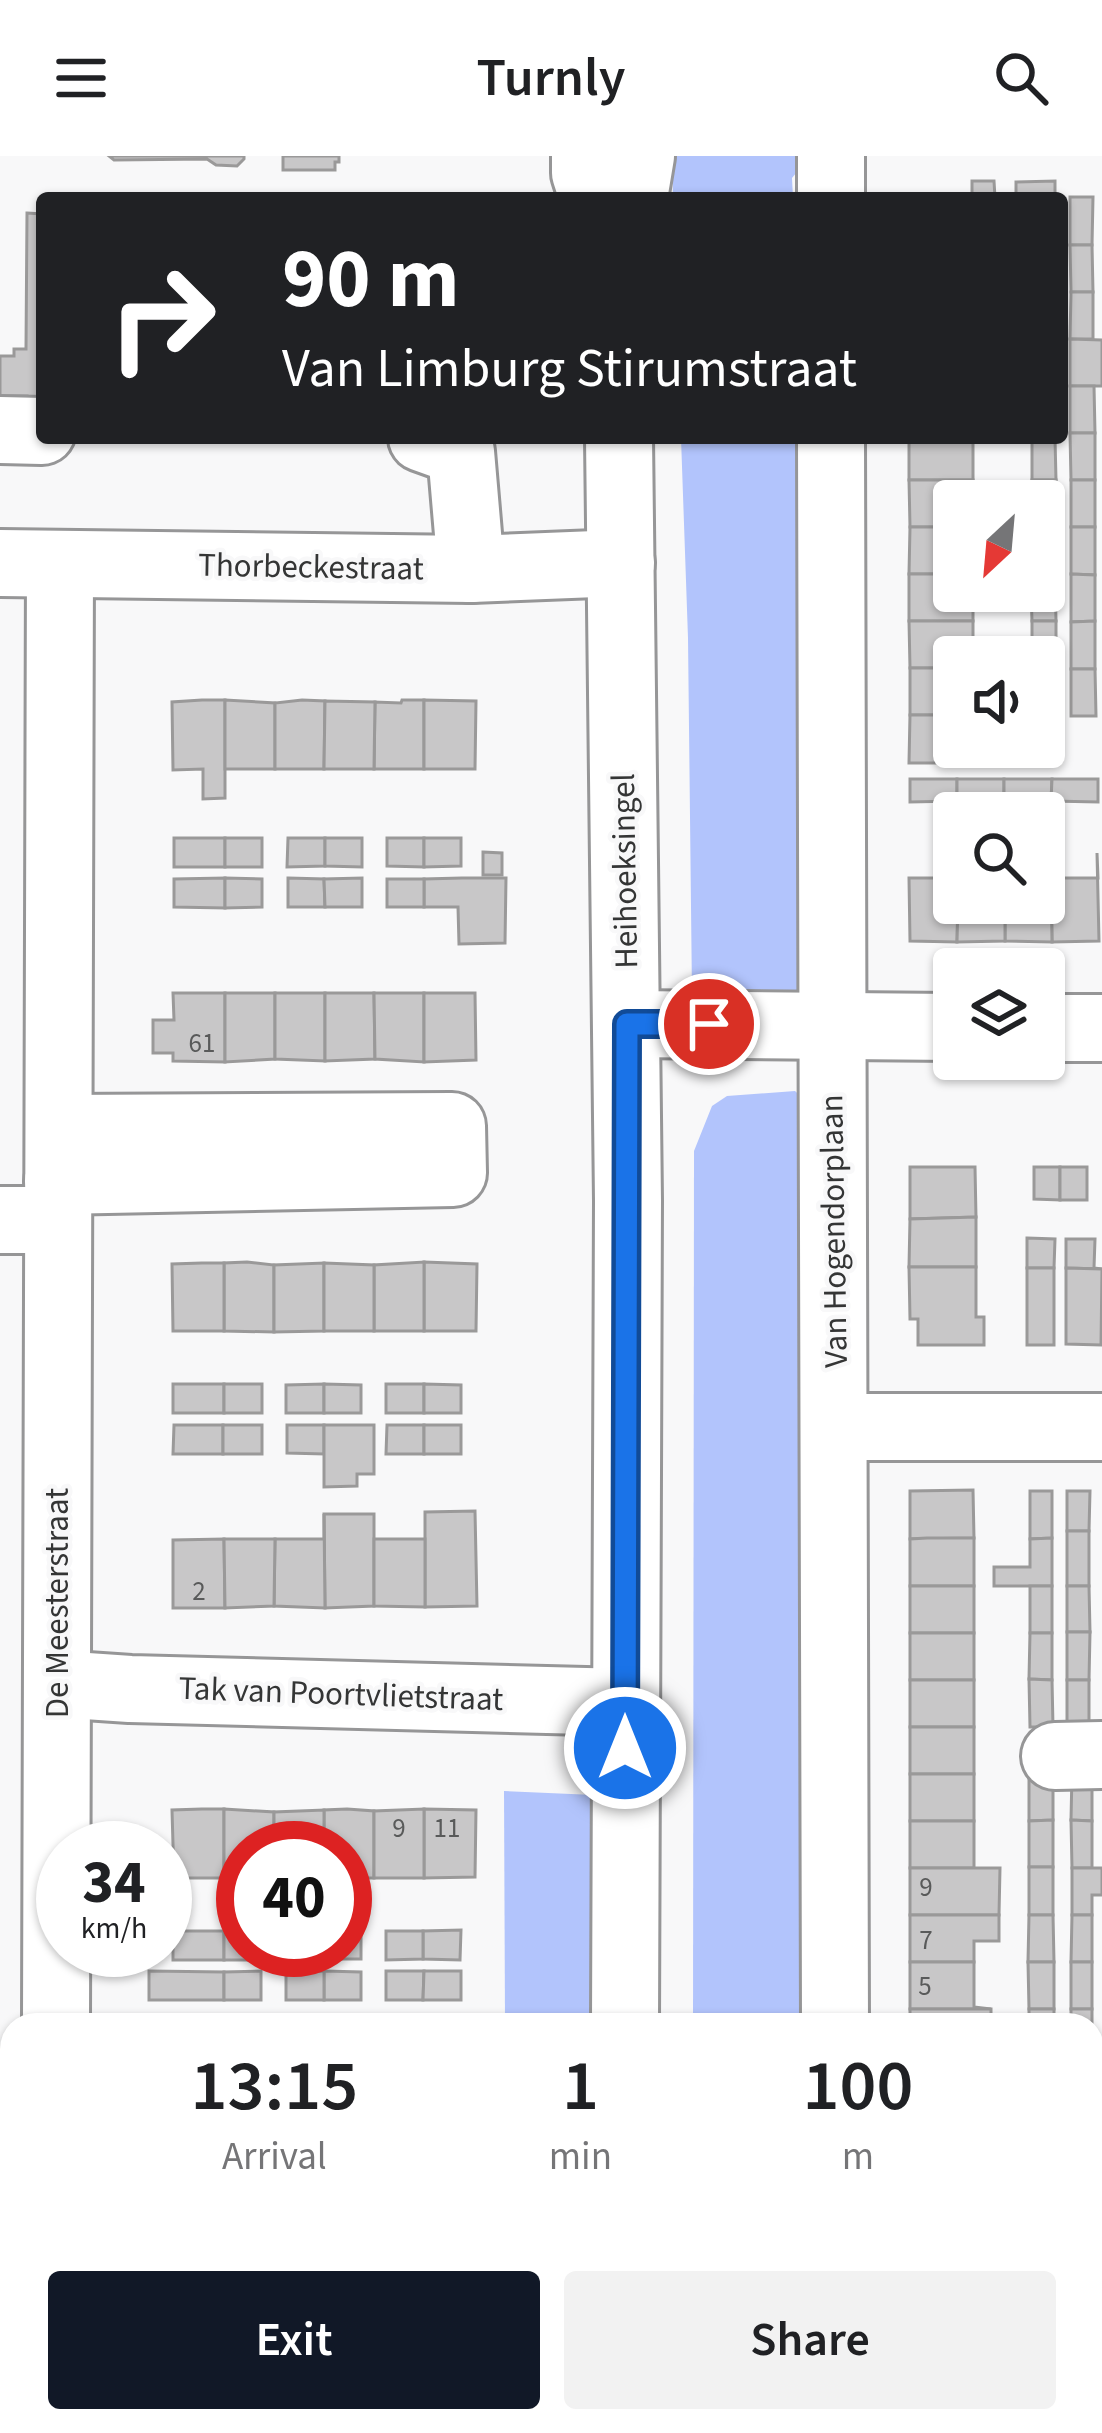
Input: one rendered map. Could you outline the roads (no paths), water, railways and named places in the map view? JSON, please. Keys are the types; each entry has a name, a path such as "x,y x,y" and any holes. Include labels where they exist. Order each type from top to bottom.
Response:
{"street":[{"path":"585,156 591,192"},
{"path":"635,192 640,156"},
{"path":"831,156 831,192"},
{"path":"0,430 36,431"},
{"path":"439,444 461,452 471,569"},
{"name":"Heihoeksingel","path":"619,444 627,1024 625,2013"},
{"name":"Van Hogendorplaan","path":"832,444 835,2013"},
{"name":"Thorbeckestraat","path":"30,563 471,569 621,563"},
{"name":"De Meesterstraat","path":"30,563 57,1684 56,2013"},
{"path":"627,1024 933,1027"},
{"path":"1065,1028 1102,1028"},
{"path":"452,1126 453,1173 44,1187 452,1126"},
{"path":"836,1427 1102,1427"},
{"name":"Tak van Poortvlietstraat","path":"57,1684 625,1702"}]}
